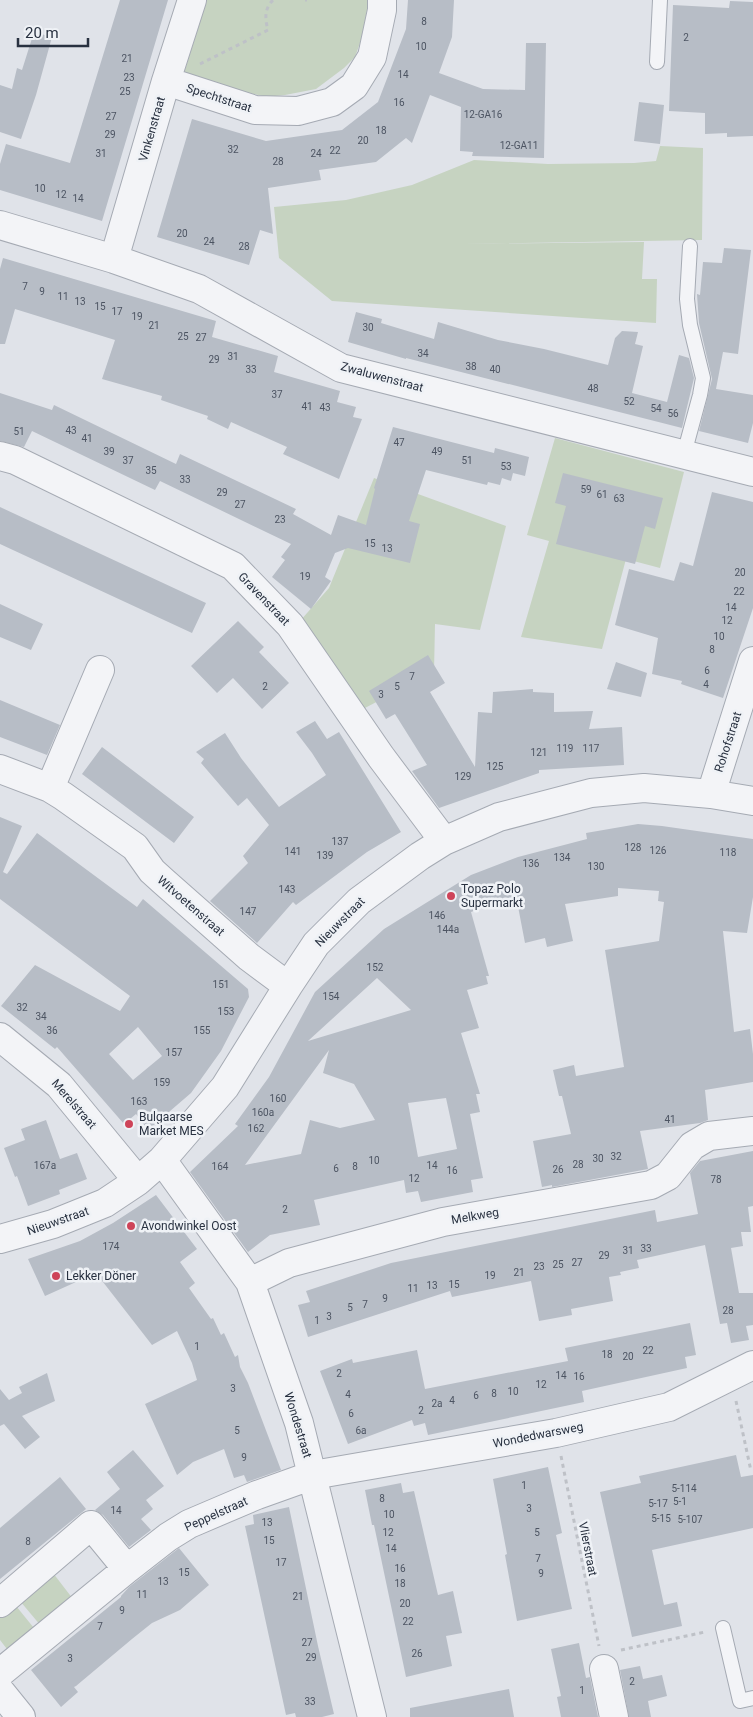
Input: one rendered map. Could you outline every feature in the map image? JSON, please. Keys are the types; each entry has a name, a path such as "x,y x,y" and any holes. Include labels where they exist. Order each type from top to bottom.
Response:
{"street":[{"name":"Vinkenstraat","path":"114,259 166,81 192,0"},
{"name":"Spechtstraat","path":"166,81 255,110 298,111 332,102 354,86 372,57 382,10 382,0"},
{"name":"Zwaluwenstraat","path":"0,225 114,259 199,289 341,368 753,472"},
{"name":"Gravenstraat","path":"0,456 15,460 233,566 290,625 381,757 444,841"},
{"name":"Rohofstraat","path":"711,794 753,661"},
{"path":"50,788 100,670"},
{"name":"Witvoetenstraat","path":"0,769 50,788 135,848 162,881 249,957 288,986"},
{"name":"Nieuwstraat","path":"0,1239 53,1224 105,1204 138,1181 162,1160 225,1087 316,944 359,901 420,856 444,841 500,818 591,793 644,788 711,794 753,801"},
{"name":"Merelstraat","path":"0,1037 59,1084 138,1181"},
{"name":"Melkweg","path":"250,1282 289,1263 443,1222 651,1185 668,1176 692,1146 709,1136 753,1132"},
{"name":"Wondestraat","path":"162,1160 250,1282 299,1423 372,1717"},
{"name":"Wondedwarsweg","path":"313,1475 556,1433 669,1407 742,1371"},
{"name":"Peppelstraat","path":"0,1673 168,1537 189,1524 257,1495 313,1475"},
{"path":"0,1603 91,1525 127,1569"},
{"path":"602,1661 614,1717"},
{"path":"0,1691 21,1717"}],"lane":[{"path":"657,62 660,0"},
{"path":"684,454 703,378 690,325 687,299 690,246"},
{"path":"724,1628 740,1701 753,1698"}],"path":[{"path":"166,81 268,30 265,18 266,11 273,0"},
{"path":"742,1371 751,1472"},
{"name":"Vlierstraat","path":"556,1433 602,1661"},
{"path":"602,1661 724,1628"}],"green space":[{"path":"207,0 369,0 361,40 355,57 344,68 316,89 267,97 213,82 198,85 184,73"},
{"path":"660,146 703,148 702,240 460,244 644,242 642,279 657,279 656,323 332,301 279,258 274,207 346,200 412,185 474,160 548,164 634,163 656,161"},
{"path":"555,438 684,472 660,568 626,559 602,649 521,637 549,541 527,535"},
{"path":"374,478 506,526 480,630 435,624 434,672 363,709 300,621 329,588"},
{"path":"53,1573 73,1599 41,1626 20,1601"},
{"path":"12,1601 38,1633 10,1653 0,1640 0,1610"}],"building":[{"path":"120,0 168,0 102,221 0,190 0,164 6,144 70,163"},
{"path":"408,0 454,0 452,37 439,73 483,89 525,90 526,43 546,43 544,158 472,156 473,152 460,151 461,107 430,95 412,143 406,138 376,162 319,170 321,180 268,188 273,234 260,230 249,265 157,237 192,119 266,141 342,130 378,102 406,29"},
{"path":"730,1 753,2 753,136 727,137 727,133 705,134 705,113 669,111 673,5 729,8"},
{"path":"34,32 52,37 36,95 21,139 0,132 0,85 12,89 17,68 22,70"},
{"path":"639,102 664,105 660,144 634,141"},
{"path":"724,248 751,250 738,354 723,352 716,389 753,395 753,423 748,443 699,431 712,379 699,323 697,294 700,295 703,262 722,263"},
{"path":"3,258 216,321 212,337 278,356 274,372 340,391 337,402 356,407 353,417 362,419 339,479 283,454 287,447 231,422 228,429 207,419 208,416 161,400 162,396 102,379 115,340 15,309 5,344 0,344 0,269"},
{"path":"356,312 382,319 381,323 434,339 438,322 498,340 608,365 615,338 622,331 638,332 635,344 643,346 632,393 667,402 679,355 689,358 694,378 682,428 406,359 348,342"},
{"path":"0,393 52,410 54,405 176,464 180,454 296,509 293,514 331,535 338,515 366,525 374,488 393,427 494,453 495,448 529,457 525,476 513,473 511,481 502,478 500,485 488,482 487,485 426,470 409,521 420,524 410,563 348,548 335,553 325,577 331,581 311,609 272,577 285,560 281,557 291,544 160,481 155,490 32,431 24,447 0,441"},
{"path":"563,473 663,498 655,529 645,526 635,564 556,544 566,506 555,503"},
{"path":"712,492 753,502 753,608 723,698 681,684 682,681 652,674 658,638 615,625 629,569 674,581 680,562 693,566"},
{"path":"0,507 206,603 192,633 0,544"},
{"path":"0,604 43,624 31,650 0,637"},
{"path":"238,621 264,647 259,652 289,683 262,709 233,678 217,693 191,666"},
{"path":"428,655 445,683 430,692 475,767 478,712 492,713 493,692 533,689 533,692 554,693 554,712 593,711 589,729 622,727 624,765 539,770 539,773 439,808 412,771 427,765 395,714 386,719 369,691"},
{"path":"616,662 647,673 641,697 607,689"},
{"path":"0,700 60,725 47,755 0,737"},
{"path":"315,721 327,739 339,732 401,832 367,852 296,905 293,902 257,943 210,901 248,863 243,856 269,825 247,798 238,806 201,763 204,759 196,752 225,733 241,758 279,807 326,775 296,732"},
{"path":"102,747 194,817 174,843 82,774"},
{"path":"0,817 22,826 3,872 7,874 37,833 137,907 143,899 248,989 249,997 221,1051 191,1093 148,1130 136,1114 124,1124 57,1047 55,1049 1,1006 35,965 120,1011 130,996 0,899","holes":["138,1027 162,1056 133,1080 109,1054"]},
{"path":"638,824 753,839 753,897 747,933 723,931 734,1032 750,1029 753,1054 753,1082 705,1090 708,1120 700,1123 640,1131 648,1169 552,1187 552,1185 542,1187 533,1141 571,1134 562,1096 559,1096 553,1070 574,1065 576,1076 624,1067 605,950 659,941 664,902 658,901 659,891 618,888 618,896 565,904 573,941 547,947 545,938 525,943 516,896 471,912 489,976 486,976 488,984 467,990 479,1028 461,1033 480,1094 476,1094 480,1112 470,1114 483,1178 471,1180 473,1192 421,1202 418,1191 406,1193 404,1180 314,1200 320,1225 270,1235 248,1252 190,1172 238,1126 235,1124 269,1077 315,992 384,929 471,875 518,857 587,839 586,833","holes":["377,978 411,1010 308,1041","329,1050 323,1073 354,1084 375,1120 340,1128 310,1120 301,1154 245,1165","446,1098 457,1149 418,1157 408,1103"]},
{"path":"46,1120 60,1159 77,1153 87,1179 59,1190 60,1194 28,1206 4,1148 25,1140 21,1129"},
{"path":"753,1151 753,1206 748,1207 751,1232 741,1232 743,1246 731,1248 739,1293 753,1293 753,1325 746,1326 749,1340 731,1343 727,1323 720,1324 705,1245 637,1260 639,1268 620,1272 621,1275 609,1277 613,1301 571,1309 572,1315 539,1321 531,1281 452,1297 450,1291 308,1337 298,1305 310,1302 306,1291 391,1263 655,1210 657,1222 698,1214 690,1173 700,1161"},
{"path":"156,1195 197,1249 180,1262 195,1283 189,1288 211,1319 213,1318 221,1335 224,1333 235,1357 238,1355 240,1367 248,1383 281,1470 247,1482 244,1475 234,1478 224,1449 193,1462 177,1475 145,1404 197,1380 192,1363 177,1331 152,1345 96,1273 45,1296 28,1259 80,1241 113,1223"},
{"path":"690,1323 696,1355 685,1357 687,1368 582,1391 584,1402 428,1435 425,1423 414,1426 412,1420 348,1444 320,1371 352,1359 353,1363 417,1350 425,1389 568,1361 565,1348"},
{"path":"47,1373 55,1401 22,1416 40,1437 25,1449 4,1424 0,1426 0,1389 9,1400 22,1393 19,1387"},
{"path":"133,1450 164,1486 146,1500 153,1509 141,1519 151,1530 129,1547 103,1515 95,1510 120,1489 107,1472"},
{"path":"736,1455 741,1477 753,1475 753,1528 652,1550 664,1605 677,1602 682,1626 632,1637 600,1492 641,1483 639,1476"},
{"path":"548,1467 562,1533 556,1535 572,1609 517,1621 493,1479"},
{"path":"60,1477 86,1509 0,1579 0,1528"},
{"path":"401,1483 403,1493 414,1491 438,1595 453,1591 462,1633 446,1636 452,1666 406,1677 365,1490"},
{"path":"289,1507 334,1714 322,1717 296,1717 295,1713 286,1715 245,1526 254,1524 253,1515"},
{"path":"179,1548 209,1585 180,1610 152,1623 132,1639 74,1687 78,1692 61,1707 31,1670 121,1597 129,1587"},
{"path":"579,1643 586,1678 590,1677 598,1717 561,1717 557,1697 561,1696 551,1649"},
{"path":"640,1666 643,1679 662,1675 667,1696 648,1701 651,1717 629,1717 620,1670"},
{"path":"509,1689 514,1717 410,1717 410,1708"}],"place":[{"name":"Topaz Polo Supermarkt","path":"451,896"},
{"name":"Bulgaarse Market MES","path":"129,1124"},
{"name":"Avondwinkel Oost","path":"131,1226"},
{"name":"Lekker Döner","path":"56,1276"}]}
